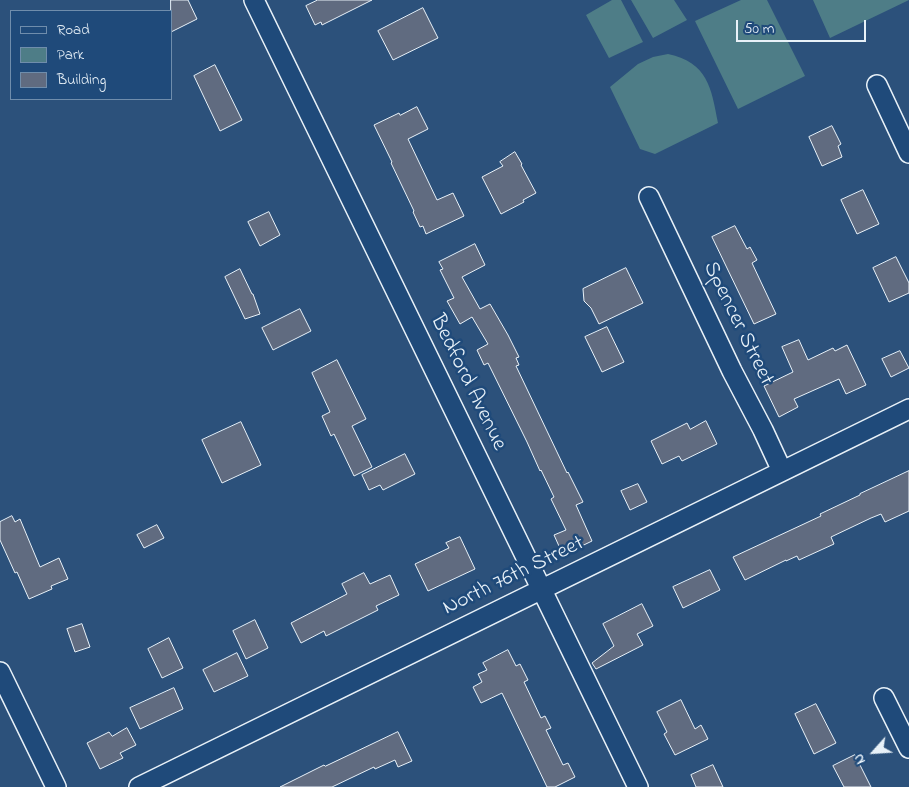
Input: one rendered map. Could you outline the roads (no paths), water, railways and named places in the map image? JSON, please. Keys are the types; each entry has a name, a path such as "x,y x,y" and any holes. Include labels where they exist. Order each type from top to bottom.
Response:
{"street":[{"name":"Bedford Avenue","path":"254,0 638,787"},
{"path":"876,85 909,153"},
{"name":"Spencer Street","path":"649,197 782,471"},
{"name":"North 76th Street","path":"139,787 909,409"},
{"path":"0,672 56,787"},
{"path":"884,698 909,748"}]}
